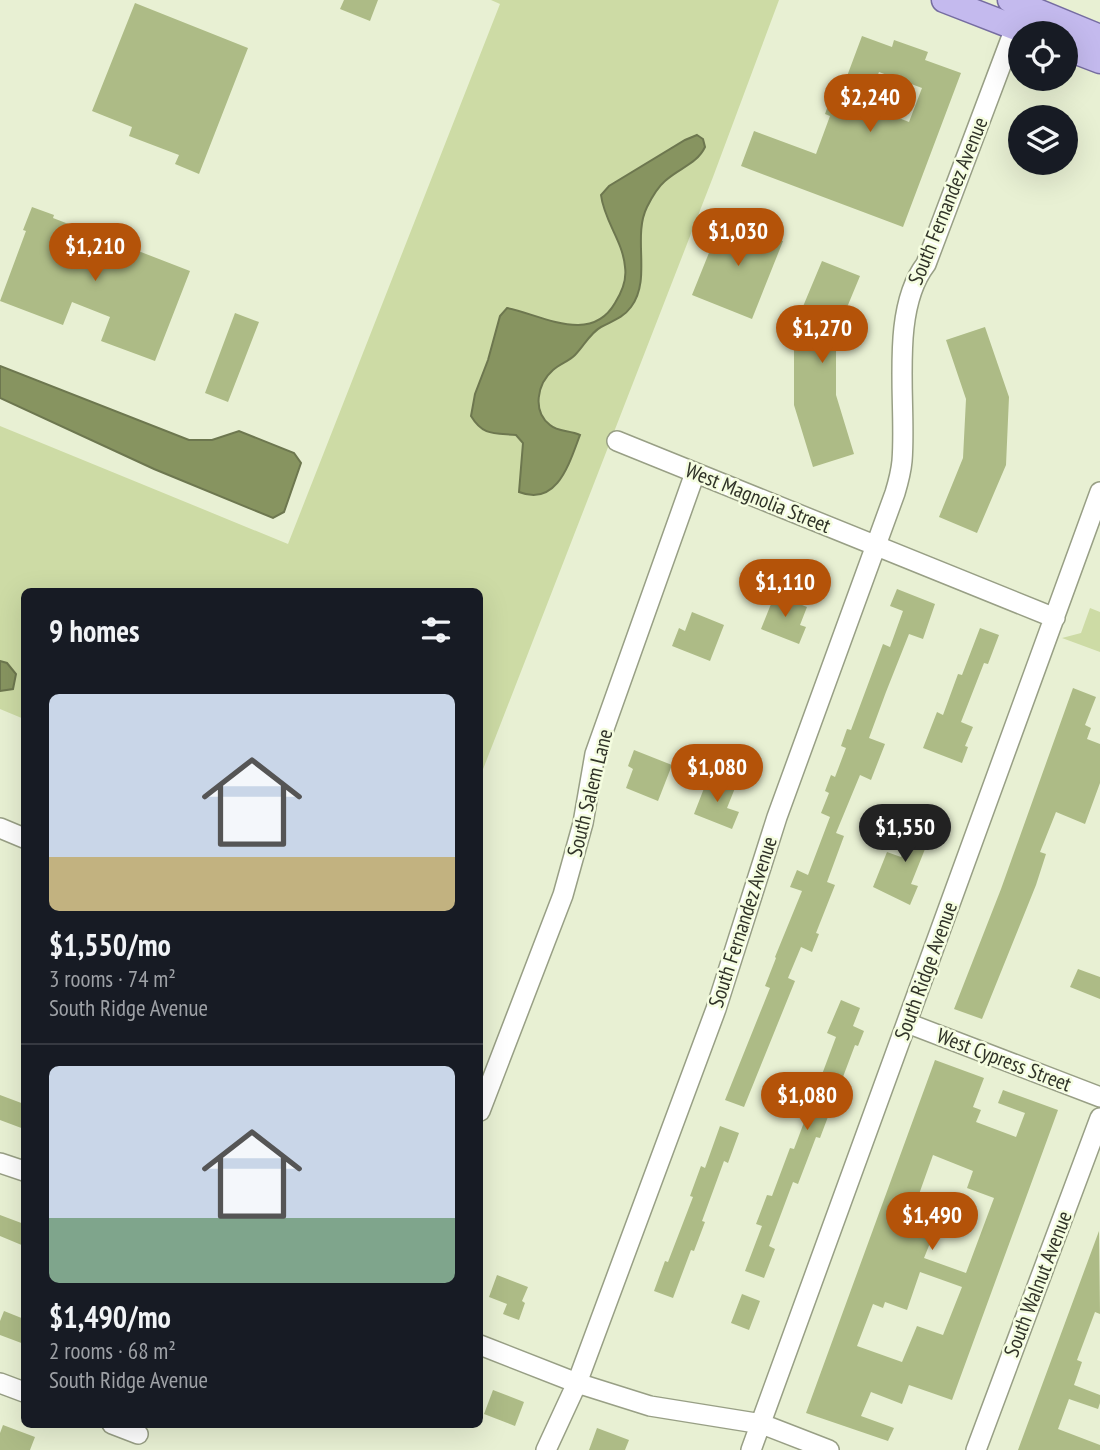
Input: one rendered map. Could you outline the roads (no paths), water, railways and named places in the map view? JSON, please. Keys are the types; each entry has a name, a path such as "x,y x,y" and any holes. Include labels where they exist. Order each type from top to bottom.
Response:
{"main road":[{"path":"944,0 1008,25"},
{"path":"1010,0 1100,37"},
{"path":"1078,53 1100,61"}],"street":[{"name":"South Fernandez Avenue","path":"546,1450 577,1383 716,1009 777,817 895,493 902,463 902,360 908,304 917,276 926,264 1008,65"},
{"name":"West Magnolia Street","path":"617,441 1055,618"},
{"name":"South Salem Lane","path":"483,1103 563,895 583,823 596,754 695,473"},
{"name":"South Ridge Avenue","path":"751,1450 1100,492"},
{"path":"0,828 21,837"},
{"name":"West Cypress Street","path":"907,1023 1100,1097"},
{"name":"South Walnut Avenue","path":"976,1450 1100,1118"},
{"path":"0,1163 21,1170"},
{"path":"483,1346 577,1383 650,1406 762,1424 830,1450"},
{"path":"0,1383 21,1391"},
{"path":"120,1428 137,1436"}]}
